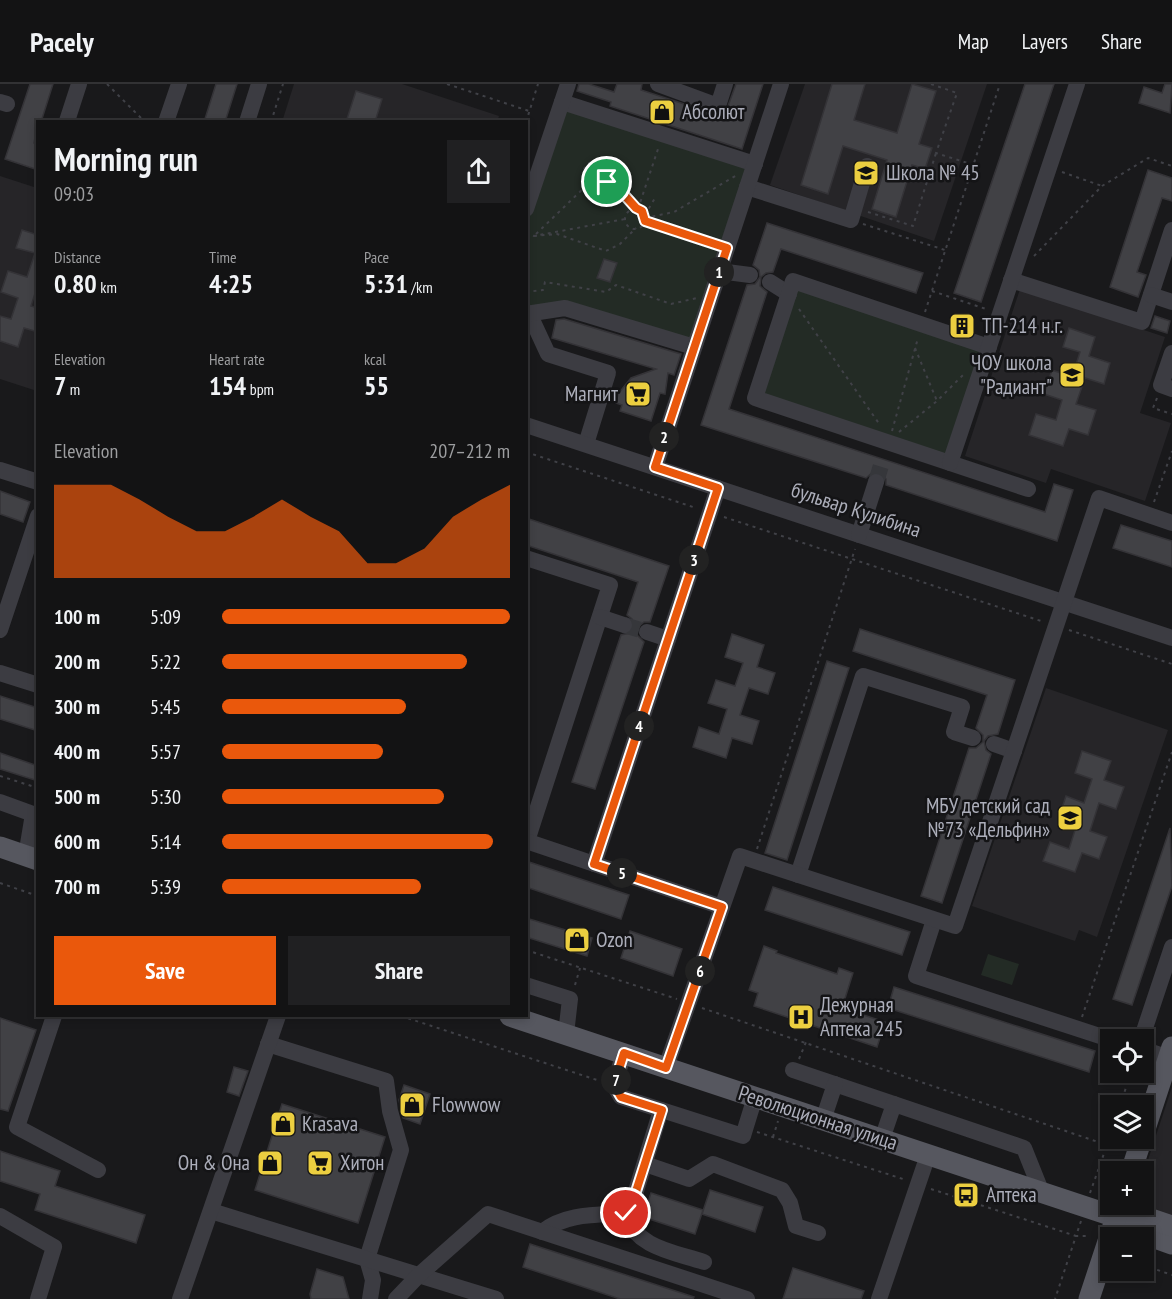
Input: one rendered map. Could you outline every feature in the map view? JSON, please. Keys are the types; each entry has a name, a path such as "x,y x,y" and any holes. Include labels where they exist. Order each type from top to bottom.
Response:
{"main road":[{"path":"0,847 32,858"},
{"name":"Революционная улица","path":"513,1017 1042,1193 1100,1210"},
{"path":"1154,1101 1170,1053"},
{"path":"1089,1299 1120,1215"},
{"path":"1121,1215 1144,1234 1172,1244"},
{"path":"1127,1215 1148,1218 1172,1226"}],"street":[{"path":"67,120 79,84"},
{"path":"167,120 179,84"},
{"path":"248,120 259,84"},
{"path":"528,203 568,84"},
{"path":"658,84 718,106 725,84"},
{"path":"655,467 781,84"},
{"path":"950,463 1077,84"},
{"path":"562,102 754,164"},
{"path":"747,186 853,214 867,166"},
{"path":"1011,280 1142,322 1172,230"},
{"path":"719,271 750,275"},
{"path":"989,347 793,281 755,398 1028,489"},
{"path":"770,282 789,294"},
{"path":"1151,295 1172,302"},
{"path":"586,444 608,373 548,354 528,314 565,308 694,346"},
{"path":"1172,353 1161,385 1172,389"},
{"name":"бульвар Кулибина","path":"528,426 1172,638"},
{"path":"883,459 889,441"},
{"path":"0,470 36,481"},
{"path":"859,535 876,482"},
{"path":"594,864 718,488"},
{"path":"666,1068 740,856 955,926 1099,498 1172,523"},
{"path":"0,630 36,522"},
{"path":"528,559 610,585 528,838"},
{"path":"600,617 624,625"},
{"path":"647,632 668,639"},
{"path":"0,673 36,684"},
{"path":"798,875 863,676 962,707 954,732 973,738"},
{"path":"994,744 1014,751"},
{"path":"0,802 33,814 32,858"},
{"path":"528,841 722,907"},
{"path":"934,920 916,976 1100,1036"},
{"path":"1146,1029 1172,947"},
{"path":"528,986 570,999 566,1034"},
{"path":"54,1017 17,1126 98,1170"},
{"path":"180,1299 278,1017"},
{"path":"268,1044 386,1081 390,1111 401,1150 367,1259 373,1280 370,1299"},
{"path":"1154,1051 1170,1053"},
{"path":"624,1053 614,1085 621,1097 743,1136 755,1097"},
{"path":"794,1070 1024,1148 1042,1193"},
{"path":"823,1120 835,1084"},
{"path":"882,1139 894,1104"},
{"path":"542,1232 550,1226 582,1215 626,1213 632,1204 662,1110"},
{"path":"879,1299 928,1155"},
{"path":"645,1164 689,1179 713,1164 782,1190 790,1203 796,1226 818,1233"},
{"path":"211,1211 496,1299"},
{"path":"623,1213 630,1228 644,1242 704,1262"},
{"path":"396,1299 419,1275 488,1214 747,1299"},
{"path":"0,1216 54,1246 38,1299"}],"path":[{"path":"107,84 143,120"},
{"path":"272,120 283,84"},
{"path":"447,84 529,111"},
{"path":"527,120 538,84"},
{"path":"853,214 913,226 957,93 931,84"},
{"path":"889,441 921,324 1000,84"},
{"path":"637,209 663,134"},
{"path":"936,153 974,165"},
{"path":"1011,280 1102,186 1148,158 1172,166"},
{"path":"588,184 584,173 590,163 603,163 608,169 609,178 645,218 727,248"},
{"path":"645,218 674,212 754,164"},
{"path":"1049,167 1102,186"},
{"path":"588,184 600,187 609,178"},
{"path":"534,236 588,184"},
{"path":"528,234 534,236 557,234 606,251 620,244 636,228 645,218 655,198"},
{"path":"625,219 630,210 637,209"},
{"path":"853,214 945,250"},
{"path":"534,236 625,219"},
{"path":"625,219 630,227 636,228"},
{"path":"528,292 543,290 546,282 606,292 616,285 671,304 711,294"},
{"path":"932,291 990,311"},
{"path":"789,294 889,441"},
{"path":"915,348 937,401"},
{"path":"889,441 937,401 972,366 982,366"},
{"path":"1154,408 1172,414"},
{"path":"1150,515 1172,451"},
{"path":"528,453 1172,664"},
{"path":"753,860 859,535"},
{"path":"1078,1028 1172,752"},
{"path":"0,776 36,787"},
{"path":"0,883 36,895"},
{"path":"528,951 806,1042 1100,1143"},
{"path":"570,999 580,968"},
{"path":"794,1070 806,1042"},
{"path":"773,1137 783,1106"},
{"path":"1055,1299 1106,1149"},
{"path":"1116,1149 1121,1151"},
{"path":"1076,1236 1088,1236"},
{"path":"1154,1269 1172,1275"}],"shaded area":[{"path":"294,84 402,84 499,116 498,120 283,120"},
{"name":"Школа № 45","path":"805,84 987,84 934,241 770,185"},
{"path":"563,103 752,166 693,345 564,306 528,312 528,211"},
{"path":"0,176 36,188 36,391 0,379"},
{"path":"796,284 986,348 949,459 759,396"},
{"name":"ЧОУ школа \"Радиант\"","path":"1020,289 1165,337 1140,413 1171,423 1145,501 1051,469 1046,483 965,456"},
{"name":"МБУ детский сад №73 «Дельфин»","path":"1046,688 1168,730 1097,937 1079,930 1075,941 972,906"},
{"path":"988,954 1019,964 1012,985 981,975"},
{"path":"1172,1087 1172,1218 1154,1212 1154,1161 1148,1161 1152,1149 1154,1149 1154,1142"}],"building":[{"path":"30,84 53,84 42,120 36,120 34,143 36,144 36,169 5,159"},
{"path":"216,84 237,84 226,120 205,120"},
{"path":"579,84 589,84 614,92 617,84 642,84 641,90 724,117 736,84 763,84 742,149 610,106 611,102 577,91"},
{"path":"832,84 865,84 854,120 897,133 912,84 936,91 919,144 932,148 925,169 912,165 896,217 872,209 887,160 843,146 828,194 801,185"},
{"path":"1025,84 1054,84 981,302 954,293"},
{"path":"1165,84 1172,84 1170,113 1139,103 1144,87 1162,93"},
{"path":"356,91 382,99 376,120 347,120"},
{"path":"1148,170 1172,178 1172,201 1162,198 1137,272 1146,275 1138,297 1110,287"},
{"path":"767,223 923,273 916,293 781,249 773,272 761,277 760,286 767,292 729,409 1045,512 1054,484 1073,490 1057,541 886,485 886,479 880,472 873,472 866,478 701,425 747,285 755,284 760,277 759,270 753,265"},
{"path":"22,230 36,234 36,290 31,306 36,307 36,331 24,328 18,347 0,341 0,316 11,319 18,298 1,292 8,271 27,277 35,253 16,248"},
{"path":"604,259 617,263 610,282 597,278"},
{"path":"1155,316 1170,321 1167,333 1151,328"},
{"path":"564,319 681,354 674,375 668,373 665,394 660,393 651,421 620,411 622,405 616,403 618,394 631,378 656,369 552,338 556,320"},
{"path":"1069,328 1095,337 1089,356 1110,363 1104,384 1085,378 1076,404 1096,410 1088,435 1069,429 1063,446 1029,435 1036,414 1056,420 1062,400 1044,394 1052,370 1072,377 1080,352 1063,347"},
{"path":"0,491 30,502 23,522 0,514"},
{"path":"528,519 669,566 650,622 644,622 637,628 637,635 644,642 595,789 572,782 621,635 630,633 634,628 632,619 627,615 638,582 528,546"},
{"path":"1121,525 1172,541 1172,567 1113,548"},
{"path":"860,629 1015,680 998,734 988,736 984,741 986,750 991,754 942,903 921,896 969,748 976,748 983,742 983,735 976,728 987,695 853,651"},
{"path":"732,634 764,645 757,667 775,673 768,694 749,688 740,715 759,721 752,744 732,738 726,758 693,747 699,727 719,734 727,709 708,703 716,680 735,686 743,663 725,657"},
{"path":"827,661 849,668 787,860 765,853"},
{"path":"0,696 36,707 36,730 0,719"},
{"path":"1082,751 1111,761 1104,780 1124,787 1116,809 1099,803 1090,831 1107,837 1099,859 1082,853 1075,872 1043,861 1050,842 1069,849 1077,824 1059,817 1066,796 1084,803 1092,779 1075,773"},
{"path":"0,753 36,765 36,780 0,769"},
{"path":"1170,828 1172,886 1132,1005 1113,999"},
{"path":"528,862 629,895 621,919 528,888"},
{"path":"773,887 910,932 902,955 765,910"},
{"path":"528,919 592,938 587,956 528,938"},
{"path":"630,931 682,949 673,976 621,958"},
{"path":"764,946 777,951 776,953 837,974 839,968 853,973 842,1008 885,1022 877,1047 754,1006 758,993 749,990"},
{"path":"894,987 1095,1051 1089,1072 888,1008"},
{"path":"0,1018 36,1030 8,1111 0,1109"},
{"path":"234,1067 248,1071 239,1096 227,1092"},
{"name":"Flowwow","path":"404,1085 430,1094 420,1124 403,1118 399,1100"},
{"name":"Хитон","path":"282,1104 385,1137 358,1223 255,1190"},
{"path":"0,1151 60,1171 55,1186 145,1215 136,1243 35,1210 40,1194 0,1181"},
{"path":"710,1190 763,1207 755,1232 702,1214"},
{"path":"651,1193 703,1210 695,1234 643,1217"},
{"path":"530,1244 694,1297 693,1299 620,1299 523,1267"},
{"path":"793,1268 864,1291 861,1299 783,1299"},
{"path":"317,1269 343,1277 349,1299 311,1299 310,1294"}],"tunnel":[{"path":"876,482 883,459"},
{"path":"624,625 647,632"}],"place":[{"name":"Абсолют","path":"662,112"},
{"name":"Школа № 45","path":"866,173"},
{"name":"ТП-214 н.г.","path":"962,326"},
{"name":"ЧОУ школа \"Радиант\"","path":"1072,375"},
{"name":"Магнит","path":"638,394"},
{"name":"МБУ детский сад №73 «Дельфин»","path":"1070,818"},
{"name":"Ozon","path":"577,940"},
{"name":"Дежурная Аптека 245","path":"801,1017"},
{"name":"Flowwow","path":"412,1105"},
{"name":"Krasava","path":"283,1124"},
{"name":"Он & Она","path":"270,1163"},
{"name":"Хитон","path":"320,1163"},
{"name":"Аптека","path":"966,1195"}],"route":[{"path":"607,182 609,178 636,208 644,213 645,221 727,248 655,467 718,488 594,864 722,907 666,1068 624,1053 614,1085 621,1097 662,1110 632,1204 626,1213"}]}
